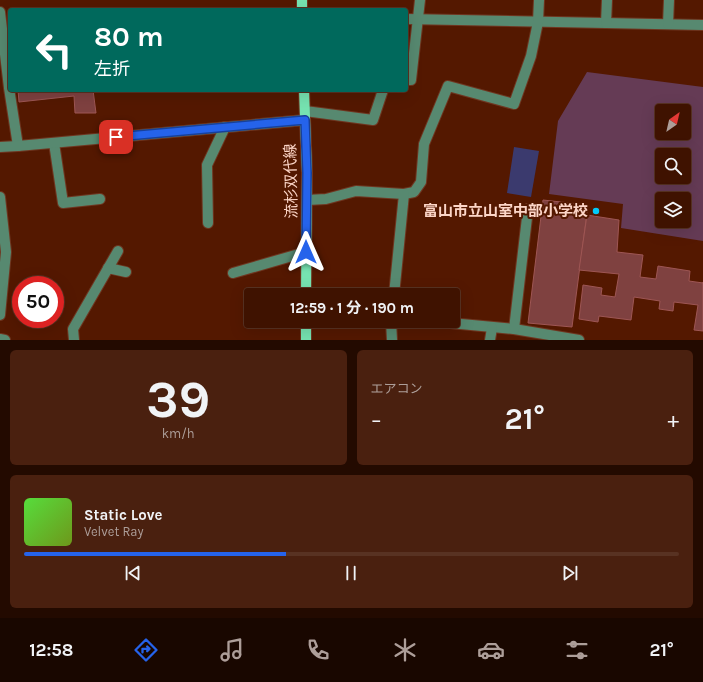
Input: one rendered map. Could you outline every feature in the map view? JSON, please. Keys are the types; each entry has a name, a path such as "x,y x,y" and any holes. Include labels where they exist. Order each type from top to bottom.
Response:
{"main road":[{"name":"流杉双代線","path":"304,92 307,200 306,288"},
{"path":"306,328 306,340"}],"street":[{"path":"408,80 411,80 420,0"},
{"path":"307,200 326,199 356,191 404,194 414,192 421,182 424,144 448,86 514,104 531,56 538,22 539,0"},
{"path":"606,23 607,0"},
{"path":"668,24 669,0"},
{"path":"0,12 8,80"},
{"path":"408,19 703,24"},
{"path":"10,92 18,146"},
{"path":"0,147 225,127 305,115 373,120 382,92"},
{"path":"208,223 206,165 225,127"},
{"path":"54,143 63,203 100,199"},
{"path":"395,288 404,194"},
{"path":"0,197 6,252 0,315"},
{"path":"514,329 528,209"},
{"path":"74,340 73,329 118,251"},
{"path":"233,273 306,252"},
{"path":"108,268 126,272"},
{"path":"460,324 514,329 579,340"},
{"path":"391,328 392,340"},
{"path":"490,340 492,328"}],"shaded area":[{"path":"587,72 703,87 703,241 621,228 623,204 549,194 558,121"},
{"path":"514,147 539,151 531,197 507,193"}],"building":[{"path":"18,92 93,92 96,113 75,113 74,96 19,102"},
{"path":"543,200 588,205 572,327 528,323"},
{"path":"587,215 619,220 617,252 643,255 640,277 656,279 658,266 690,271 689,281 703,283 703,331 694,330 698,305 674,302 673,311 659,309 660,301 634,297 631,320 599,316 598,322 579,319 583,285 602,288 601,295 615,297 619,274 579,270"}],"place":[{"name":"富山市立山室中部小学校","path":"596,211"}],"route":[{"path":"116,137 305,120 307,173 306,252"}]}
